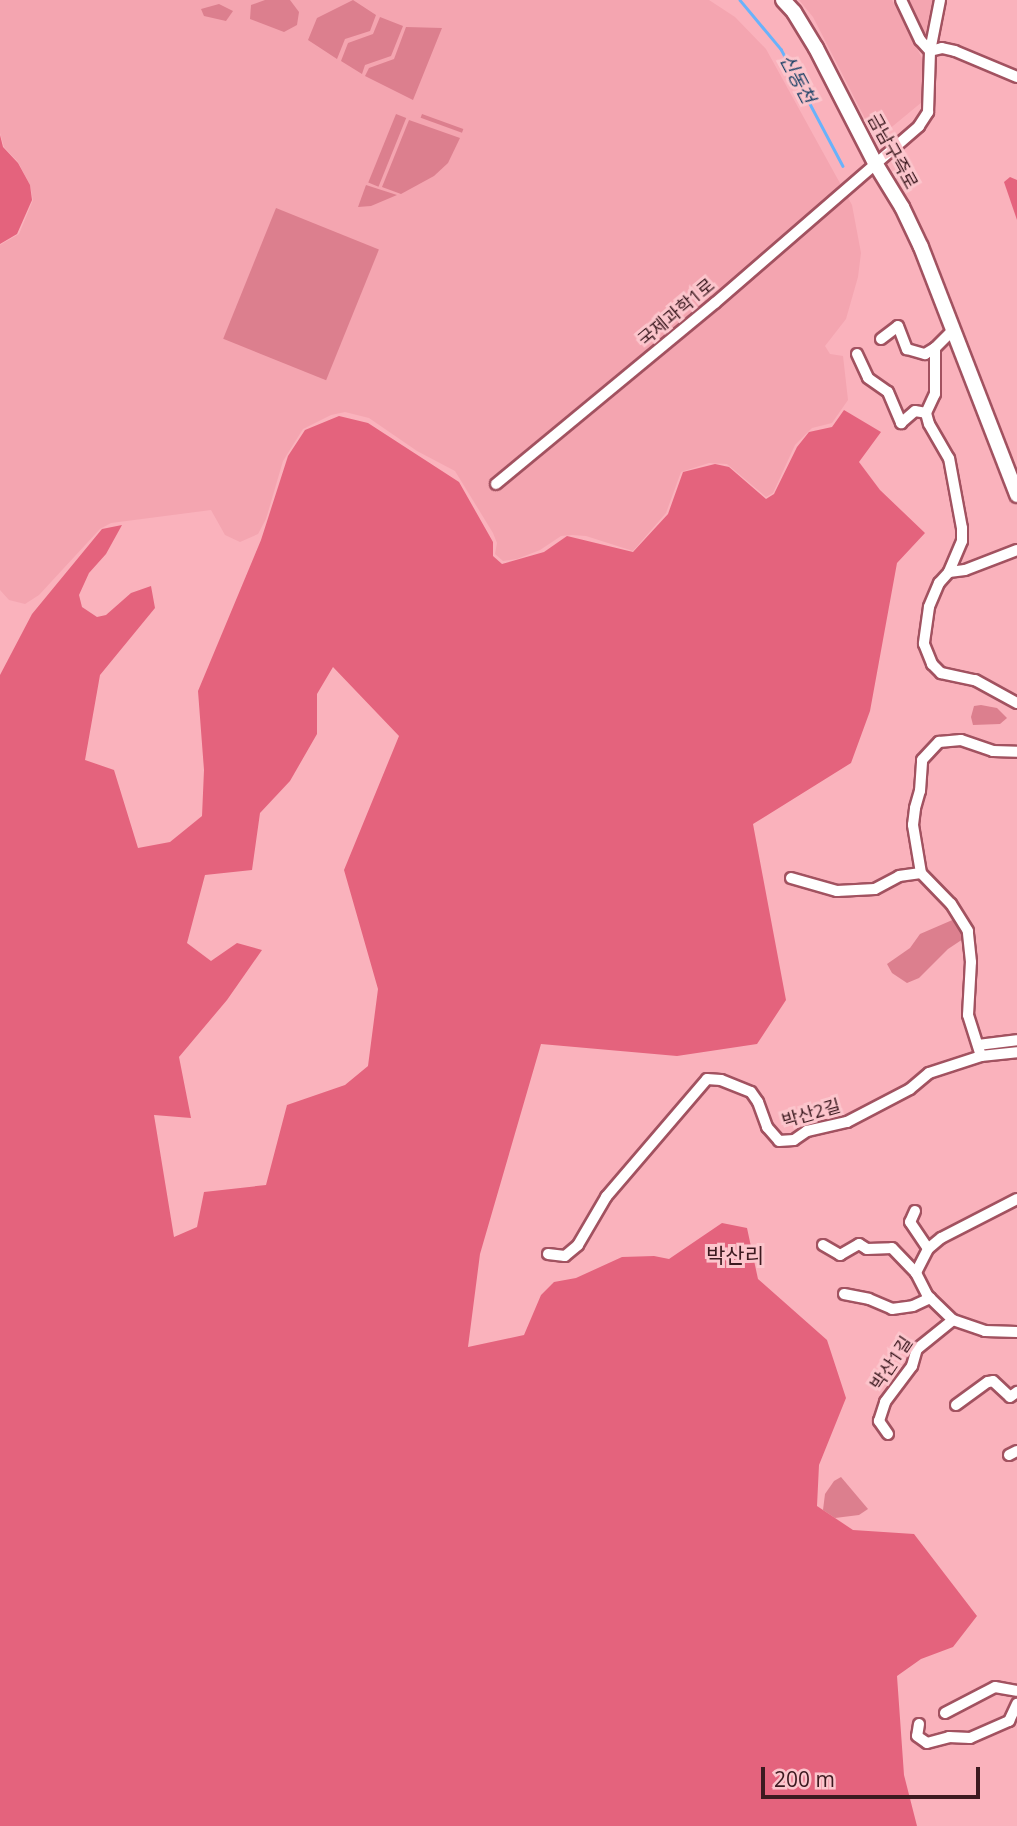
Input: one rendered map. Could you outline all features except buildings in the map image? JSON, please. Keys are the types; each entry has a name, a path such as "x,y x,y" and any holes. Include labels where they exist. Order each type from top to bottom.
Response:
{"main road":[{"name":"금남구즉로","path":"783,0 794,12 816,48 916,238 1017,495"}],"street":[{"path":"901,0 920,40 930,51 942,48 955,51 1017,78"},
{"name":"국제과학1로","path":"496,484 715,303 919,126 928,112 930,51 940,0"},
{"path":"881,339 898,326 907,349 925,354 952,331"},
{"path":"934,348 935,394 926,413 929,424 949,458 962,541 949,572 939,583 924,629 924,644 932,664 951,678 975,680 1017,703"},
{"path":"857,354 867,378 888,392 901,424 915,411 926,413"},
{"path":"949,572 965,570 1017,550"},
{"path":"981,1056 968,1015 971,962 968,931 951,904 921,873 913,825 920,791 920,770 928,750 948,739 993,751 1017,752"},
{"path":"791,878 837,891 875,889 899,876 921,873"},
{"path":"978,1045 1017,1040"},
{"name":"박산2길","path":"548,1254 565,1256 578,1244 606,1197 707,1079 720,1080 751,1093 758,1102 766,1127 779,1140 793,1140 807,1131 847,1122 910,1089 929,1073 981,1056 1017,1052"},
{"path":"916,1273 928,1249 957,1229 1017,1199"},
{"path":"915,1210 910,1222 928,1249"},
{"path":"823,1245 840,1255 859,1244 867,1249 892,1248 916,1273 930,1298 953,1320 985,1331 1017,1332"},
{"name":"박산1길","path":"844,1294 869,1299 892,1309 913,1306 930,1298"},
{"name":"박산1길","path":"888,1434 879,1421 885,1402 912,1366 917,1349 953,1320"},
{"path":"956,1405 993,1381 1010,1397 1017,1392"},
{"path":"945,1713 995,1687 1017,1691"},
{"path":"919,1724 917,1736 927,1743 949,1737 970,1738 1009,1721 1017,1704"}],"shaded area":[{"path":"0,0 709,0 735,17 766,49 852,205 861,253 858,277 846,319 825,346 830,354 843,356 848,400 832,423 812,428 795,445 773,493 766,497 727,464 709,463 681,472 666,513 633,551 586,536 572,535 561,536 540,550 517,559 503,561 495,554 497,543 493,533 455,471 417,451 369,418 345,412 331,415 303,429 283,461 266,519 258,534 240,542 225,535 211,510 111,523 100,529 39,595 25,604 9,600 0,590 0,245 19,234 33,200 30,185 18,162 4,147 0,133"},
{"path":"265,0 290,0 299,12 297,25 284,32 250,19 251,5"},
{"path":"353,0 376,15 370,31 345,39 337,59 308,40 317,18"},
{"path":"799,0 892,0 925,64 922,102 876,140 813,17"},
{"path":"908,0 939,0 930,39 927,37"},
{"path":"219,4 233,11 226,21 204,16 201,9"},
{"path":"380,17 403,26 391,56 365,65 362,74 341,61 348,43 373,34"},
{"path":"406,27 442,28 413,100 365,76 369,68 394,59"},
{"path":"396,114 406,118 378,187 368,183"},
{"path":"422,114 463,129 462,133 421,118"},
{"path":"409,120 460,138 448,163 434,176 401,194 382,187"},
{"path":"0,135 3,147 18,163 30,185 32,200 17,234 0,244"},
{"path":"1010,177 1017,180 1017,220 1004,182"},
{"path":"366,185 397,195 371,206 358,207"},
{"path":"276,208 379,250 326,380 223,339"},
{"path":"844,410 881,432 859,462 880,490 925,533 897,563 870,711 851,763 753,824 786,1000 757,1044 677,1056 541,1044 480,1254 468,1347 524,1335 541,1295 554,1282 576,1278 622,1257 654,1256 669,1259 722,1223 747,1228 758,1279 827,1340 846,1398 819,1465 817,1506 853,1530 914,1534 977,1616 953,1647 921,1659 897,1676 904,1775 917,1826 0,1826 0,675 32,614 102,529 122,525 106,554 89,573 79,595 82,607 97,617 106,615 131,593 151,586 155,608 100,675 85,760 114,770 138,848 170,842 202,816 204,770 198,691 261,540 288,456 305,430 339,416 368,423 459,482 493,542 493,556 502,564 544,552 567,536 633,552 668,514 683,472 715,464 729,467 766,499 774,494 797,447 809,432 832,427","holes":["333,667 399,736 344,870 378,989 368,1066 345,1085 287,1105 266,1185 204,1192 197,1227 174,1237 154,1115 191,1118 179,1057 227,1000 262,950 237,943 211,961 187,943 205,875 252,870 260,813 290,781 317,734 317,694"]},
{"path":"974,706 997,708 1007,718 1000,724 973,725 971,717"},
{"path":"957,918 964,933 963,939 948,949 919,978 907,983 892,973 887,964 910,948 920,934"},
{"path":"841,1477 868,1509 859,1515 835,1518 823,1510 825,1494 834,1481"}],"waterway":[{"name":"신동천","path":"740,0 781,49 843,166"}],"district":[{"name":"박산리","path":"735,1255"}]}
